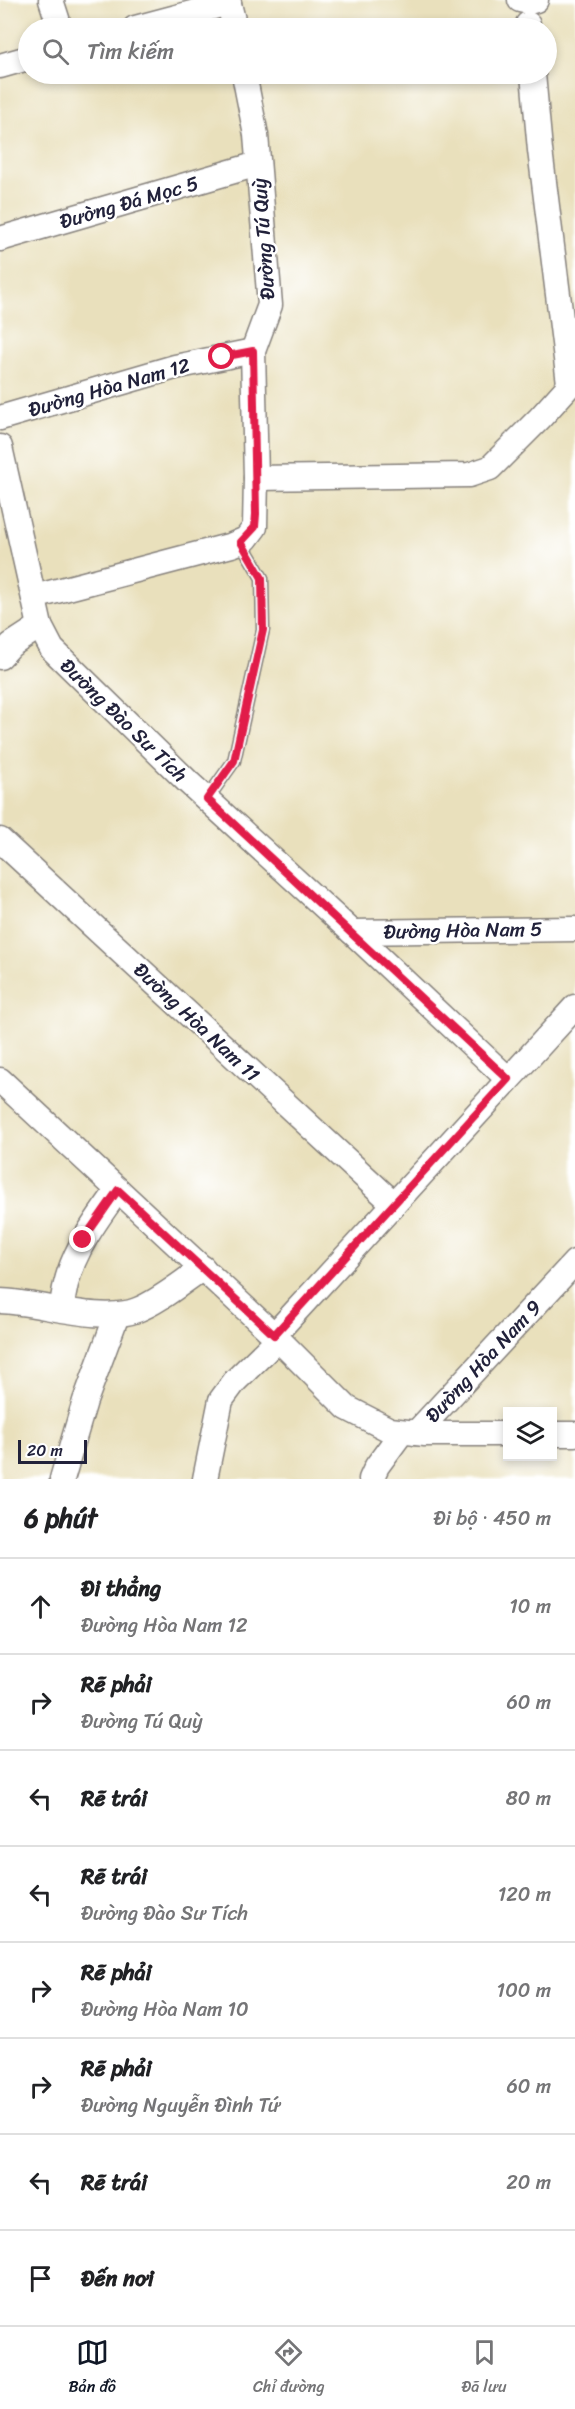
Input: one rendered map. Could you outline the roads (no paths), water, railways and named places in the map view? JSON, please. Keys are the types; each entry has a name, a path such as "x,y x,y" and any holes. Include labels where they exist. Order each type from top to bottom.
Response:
{"street":[{"path":"51,0 57,18"},
{"path":"520,0 529,2 536,0"},
{"path":"169,18 228,1 232,18"},
{"path":"0,66 18,61"},
{"name":"Đường Tú Quỳ","path":"241,542 255,527 253,351 270,305 256,135 246,84"},
{"path":"256,478 481,473 490,468 540,418 572,381 540,150 534,84"},
{"name":"Đường Đá Mọc 5","path":"0,239 258,164"},
{"name":"Đường Hòa Nam 12","path":"0,418 175,367 253,351"},
{"name":"Đường Đào Sư Tích","path":"0,447 40,627 52,649 207,799 508,1079"},
{"path":"34,597 241,542"},
{"path":"0,657 11,645 40,627"},
{"name":"Đường Hòa Nam 11","path":"0,840 394,1204"},
{"name":"Đường Hòa Nam 5","path":"352,932 575,929"},
{"path":"205,1479 220,1400 394,1204 575,1007"},
{"path":"0,1080 276,1337 347,1408 390,1430 409,1433 503,1434"},
{"path":"62,1309 66,1279 75,1255 94,1223 118,1190"},
{"name":"Đường Hòa Nam 9","path":"371,1479 377,1466 575,1262"},
{"path":"0,1301 117,1315 136,1311 202,1268"},
{"path":"62,1479 88,1389 117,1315"},
{"path":"557,1434 575,1434"}],"lane":[{"path":"207,799 234,761 263,630 262,578 241,542"}]}
